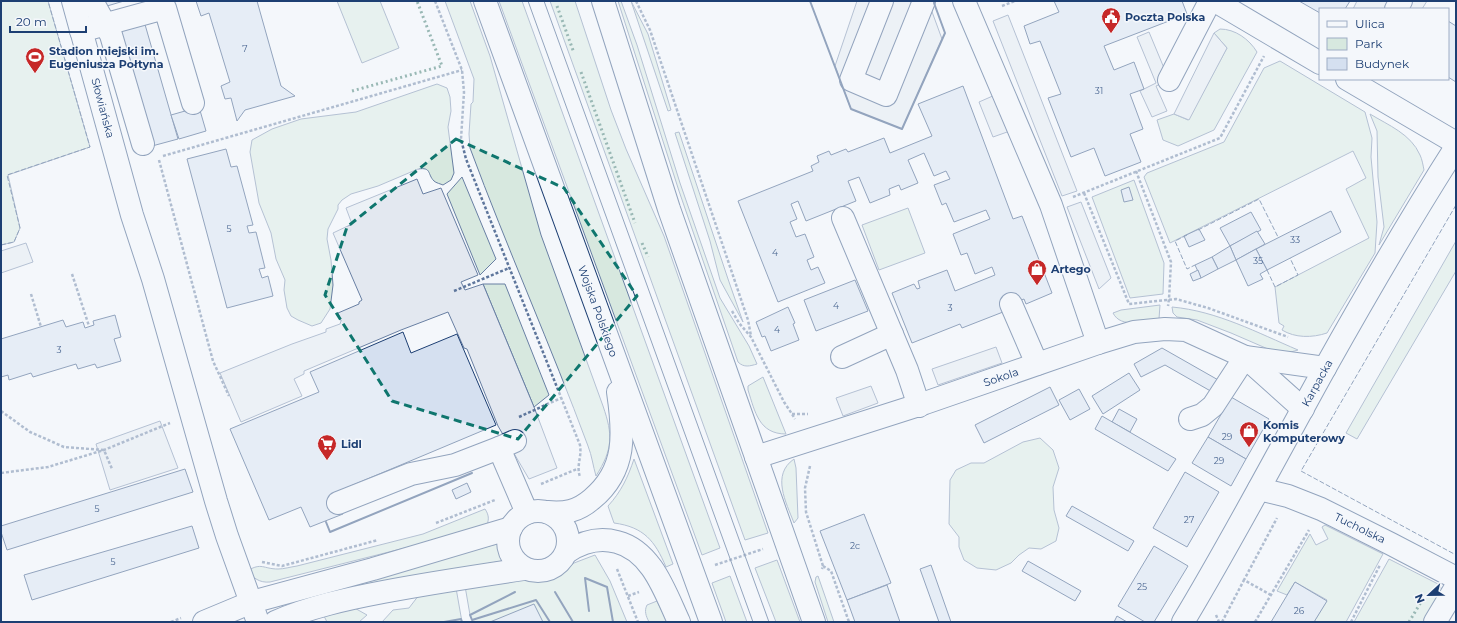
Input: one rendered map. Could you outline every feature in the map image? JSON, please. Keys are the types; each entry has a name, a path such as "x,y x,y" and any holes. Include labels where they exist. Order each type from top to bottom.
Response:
{"street":[{"name":"Słowiańska","path":"73,1 132,215 153,279 191,413 208,503 227,536 255,612"},
{"path":"92,1 111,35 143,144"},
{"name":"Wojska Polskiego","path":"485,1 711,622"},
{"path":"603,1 669,209 814,622"},
{"path":"882,1 851,80 886,95 924,1"},
{"path":"964,1 1050,205 1098,343"},
{"path":"1170,80 1210,1"},
{"path":"1215,1 1319,62"},
{"path":"81,31 163,4 193,103"},
{"path":"1349,80 1456,143"},
{"name":"Karpacka","path":"1183,622 1325,368 1420,204 1456,147"},
{"path":"843,218 907,370 919,406"},
{"path":"1010,304 1037,364"},
{"name":"Sokola","path":"756,457 843,428 919,406 1098,343 1134,332 1165,328 1186,330 1245,357 1325,368"},
{"path":"842,357 892,334"},
{"path":"524,569 515,560 509,549 508,540 511,528 519,517 537,512 559,513 573,511 585,505 600,493 608,484 616,469 621,447 622,422 612,349"},
{"path":"1190,420 1202,415 1214,406 1245,357"},
{"name":"Sokola","path":"1245,357 1303,409"},
{"path":"338,503 411,474 455,465 507,445 537,512"},
{"name":"Tucholska","path":"1259,488 1288,496 1322,509 1456,578"},
{"path":"275,622 331,602 419,585 524,569 541,572 549,570 563,559 567,552 569,542 568,532 563,523 556,516 537,512"},
{"path":"204,622 255,612 373,569 511,528"},
{"path":"567,552 579,544 599,540 613,541 630,546 640,553 650,564 679,622"},
{"path":"1435,622 1456,587"}],"path":[{"path":"435,1 462,70 464,92 461,130 462,147 468,167 580,445 581,452 577,469 583,482"},
{"path":"636,1 650,30 748,320 751,337 797,425"},
{"path":"1002,6 1015,1"},
{"path":"1050,205 1084,193 1220,138 1274,36"},
{"path":"229,396 214,361 158,158 462,70"},
{"path":"1136,171 1171,262 1169,299 1165,328"},
{"path":"1084,193 1129,304 1176,299 1208,308 1293,339"},
{"path":"454,290 509,268"},
{"path":"72,274 89,326"},
{"path":"31,294 41,327"},
{"path":"514,419 561,398"},
{"path":"1,411 30,432 64,447 104,450"},
{"path":"1,473 48,467 104,450 162,427 191,413"},
{"path":"104,450 112,469"},
{"path":"808,460 810,466 805,488 805,499 808,521 823,566 831,571 849,622"},
{"path":"538,485 577,469"},
{"path":"1222,622 1288,496"},
{"path":"1255,622 1322,509"},
{"path":"1351,622 1391,544"},
{"path":"725,562 751,553"},
{"path":"614,562 638,622"},
{"path":"1244,580 1271,595"}],"highlighted area":[{"path":"456,139 564,188 637,296 518,439 392,401 325,295 347,227"}],"green space":[{"name":"Stadion miejski im. Eugeniusza Połtyna","path":"1,1 48,1 90,147 8,175 20,228 14,242 1,245"},
{"path":"337,1 380,1 399,48 362,63"},
{"path":"445,1 470,1 490,56 541,235 603,406 609,425 610,442 606,458 596,476 589,450 574,409 470,148 469,134 474,79"},
{"path":"499,1 522,1 720,548 702,555"},
{"path":"550,1 575,1 611,110 626,149 664,236 768,533 745,540"},
{"path":"618,1 621,1 637,45 680,183 720,298 749,346 757,364 745,366 738,362 679,191"},
{"path":"631,1 648,34 671,110 668,111"},
{"path":"1220,29 1226,29 1246,39 1257,52 1214,130 1178,146 1163,140 1157,120 1174,114 1188,120 1227,48 1214,33"},
{"path":"1280,61 1365,112 1372,138 1371,157 1377,222 1375,253 1327,333 1315,336 1292,335 1282,330 1284,326 1279,323 1275,287 1369,238 1346,189 1366,178 1353,151 1170,243 1144,177 1147,173 1224,142 1264,68"},
{"path":"437,84 447,88 450,97 451,111 448,127 454,173 451,180 443,185 437,183 427,170 418,169 378,186 351,194 342,200 338,205 338,209 328,229 327,239 331,260 333,285 330,309 321,323 312,326 291,316 287,308 284,290 285,280 276,259 271,233 259,203 250,152 252,140 272,129 301,119 356,112"},
{"path":"1370,114 1398,131 1411,141 1420,155 1424,170 1379,245 1384,227 1378,177 1377,131"},
{"path":"679,132 743,322 720,280 710,241 675,133"},
{"path":"462,177 496,259 480,275 447,194"},
{"path":"1134,180 1164,263 1163,294 1130,298 1092,197"},
{"path":"908,208 925,253 879,270 862,225"},
{"path":"1456,241 1456,271 1357,439 1346,433"},
{"path":"483,284 505,284 549,395 534,407"},
{"path":"1160,305 1159,319 1134,323 1122,321 1113,313 1121,310"},
{"path":"1172,307 1189,309 1221,318 1298,350 1287,353 1268,349 1197,320 1177,317 1173,313"},
{"path":"763,377 786,434 777,433 764,426 756,414 748,386"},
{"path":"1040,438 1053,450 1059,468 1053,487 1054,510 1059,528 1056,541 1041,549 1029,548 1011,563 996,570 977,568 964,560 959,547 959,537 949,524 950,480 956,470 971,463 984,463 1023,442"},
{"path":"634,459 673,564 666,567 653,543 647,537 633,528 614,523 608,506 624,484"},
{"path":"794,459 796,468 798,518 794,523 784,498 782,481 783,473 787,465"},
{"path":"485,509 488,515 488,523 480,529 270,582 257,580 247,571 259,566 278,569 297,566 423,534"},
{"path":"1325,525 1383,554 1346,622 1314,622 1327,600 1295,582 1287,595 1277,591 1310,534 1316,545 1328,539 1322,527"},
{"path":"497,544 500,545 503,559 502,561 367,585 284,607 280,604 312,591"},
{"path":"595,555 610,581 627,622 473,622 470,615 465,586 523,578 537,580 549,579 556,576 574,563"},
{"path":"1389,559 1440,585 1443,595 1430,622 1354,622"},
{"path":"777,560 800,622 776,622 755,568"},
{"path":"730,576 747,622 726,622 712,583"},
{"path":"818,576 834,622 828,622 815,582 816,577"},
{"path":"456,588 462,622 382,622 393,610 409,608 419,595"},
{"path":"657,601 667,622 649,622 646,616 647,605"},
{"path":"351,606 367,615 359,622 327,622 323,614"}],"shaded area":[{"path":"857,1 908,1 931,9 942,39 902,129 851,109 835,66"},
{"path":"1357,1 1427,1 1423,8 1354,8"},
{"path":"1008,15 1077,191 1062,196 993,21"},
{"path":"1149,32 1169,80 1156,86 1167,111 1152,117 1140,91 1156,83 1137,37"},
{"path":"1214,33 1227,48 1189,120 1174,114"},
{"path":"995,95 1010,131 993,137 979,102"},
{"path":"417,179 423,194 441,188 478,275 461,282 465,290 483,284 534,407 557,468 529,479 498,426 467,349 464,348 448,312 304,371 304,374 294,379 302,396 241,422 220,373 326,332 326,329 340,324 341,321 338,313 359,304 362,300 333,233 352,224 346,208"},
{"path":"1081,202 1111,278 1099,289 1067,207"},
{"path":"26,243 33,262 1,273 1,251"},
{"path":"996,347 1002,363 938,385 932,369"},
{"path":"871,386 878,403 843,416 836,398"},
{"path":"160,421 178,468 110,490 96,444"}],"building":[{"path":"105,1 124,1 107,6"},
{"path":"196,1 257,1 281,86 295,96 245,110 237,121 231,98 225,99 221,86 230,82 209,13 201,16"},
{"path":"1054,1 1182,1 1187,14 1104,46 1114,70 1134,62 1144,89 1130,94 1143,129 1130,134 1141,162 1105,176 1094,148 1071,157 1048,98 1061,94 1040,41 1030,44 1024,26 1059,12"},
{"path":"1299,1 1350,1 1346,8 1319,8 1319,12"},
{"path":"144,21 178,139 152,146 119,28"},
{"path":"1449,22 1456,26 1456,82 1449,78"},
{"path":"963,86 1013,219 1022,216 1052,293 1026,304 1024,299 1002,308 1003,312 962,328 960,324 912,343 892,293 914,284 917,289 920,288 918,281 947,270 955,291 995,275 992,267 975,274 967,253 961,255 953,234 990,219 986,210 954,222 946,203 942,205 934,185 950,179 946,171 934,176 924,153 908,160 918,183 901,190 899,185 889,189 890,195 870,203 859,177 848,181 856,201 806,221 798,201 791,204 797,219 790,222 796,237 805,234 814,257 807,260 811,270 818,267 825,283 778,302 738,201 813,171 811,166 819,162 817,156 829,151 831,155 846,149 848,152 884,138 890,153 932,136 918,104"},
{"path":"199,107 206,131 179,139 171,115"},
{"path":"226,149 231,167 237,166 253,225 247,226 249,233 256,232 265,268 259,269 262,278 268,276 273,296 227,308 187,159"},
{"path":"1129,187 1133,200 1124,202 1121,190"},
{"path":"1331,211 1341,232 1267,270 1256,249"},
{"path":"1251,212 1261,230 1230,246 1220,228"},
{"path":"1199,229 1205,240 1189,247 1184,236"},
{"path":"1257,231 1265,244 1236,260 1230,246"},
{"path":"1230,246 1236,260 1218,269 1212,257"},
{"path":"1256,249 1267,270 1260,274 1263,279 1248,286 1236,260"},
{"path":"1212,257 1218,269 1201,278 1195,265"},
{"path":"1198,270 1201,278 1193,281 1190,274"},
{"path":"855,280 868,311 816,331 804,300"},
{"path":"788,307 795,323 793,324 799,340 771,351 765,336 762,337 756,322"},
{"path":"115,315 121,337 114,339 121,361 97,368 95,364 78,369 76,364 33,377 31,373 9,380 8,375 1,377 1,339 63,320 66,327 83,322 85,328 94,325 93,321"},
{"name":"Lidl","path":"403,332 411,353 457,334 496,425 334,493 343,514 310,527 301,507 269,520 230,429 319,392 310,372"},
{"path":"1162,348 1220,381 1214,393 1165,365 1141,377 1134,364"},
{"path":"1129,373 1140,390 1103,414 1092,396"},
{"path":"1050,387 1059,405 984,443 975,425"},
{"path":"1079,389 1090,409 1070,420 1059,400"},
{"path":"1231,397 1269,419 1246,459 1208,437"},
{"path":"1119,409 1137,419 1130,432 1112,422"},
{"path":"1102,416 1176,459 1168,471 1095,429"},
{"path":"1208,437 1246,459 1231,486 1192,463"},
{"path":"185,469 193,492 7,550 1,532 1,526"},
{"path":"1185,472 1219,492 1187,547 1153,528"},
{"path":"467,483 471,492 456,499 452,490"},
{"path":"1072,506 1134,541 1128,551 1066,516"},
{"path":"864,514 891,583 847,600 820,531"},
{"path":"192,526 199,548 32,600 24,575"},
{"path":"1154,546 1188,566 1154,622 1145,622 1118,606"},
{"path":"1028,561 1081,591 1075,601 1022,571"},
{"path":"931,565 951,622 939,622 920,569"},
{"path":"1295,582 1327,601 1314,622 1271,622"},
{"path":"887,585 900,622 855,622 847,600"},
{"path":"534,604 543,622 490,622"},
{"path":"1117,616 1127,622 1114,622"}],"tram line":[{"path":"528,1 753,622"},
{"path":"544,1 769,622"}],"hedge":[{"path":"352,91 442,66 417,1"},
{"path":"557,6 574,53"},
{"path":"581,72 635,223"},
{"path":"642,243 648,257"},
{"path":"1409,622 1424,597"}],"fence":[{"path":"1,245 14,242 20,228 7,175 90,147 48,1"},
{"path":"1198,230 1259,199 1278,237"},
{"path":"1456,205 1301,471 1456,555"},
{"path":"1187,235 1175,241 1187,269 1195,265"},
{"path":"1267,270 1275,287 1298,275 1290,258"}],"wall":[{"path":"810,1 851,109 902,129 945,33 934,3 935,1"},
{"path":"326,522 330,532 472,473"},
{"path":"589,611 585,578 607,587 613,622"},
{"path":"515,592 470,615 472,620 536,600 550,622"},
{"path":"555,592 573,622"},
{"path":"444,622 461,619 462,622"}],"place":[{"name":"Poczta Polska","path":"1111,34"},
{"name":"Stadion miejski im. Eugeniusza Połtyna","path":"35,74"},
{"name":"Artego","path":"1037,286"},
{"name":"Komis Komputerowy","path":"1249,448"},
{"name":"Lidl","path":"327,461"}]}
